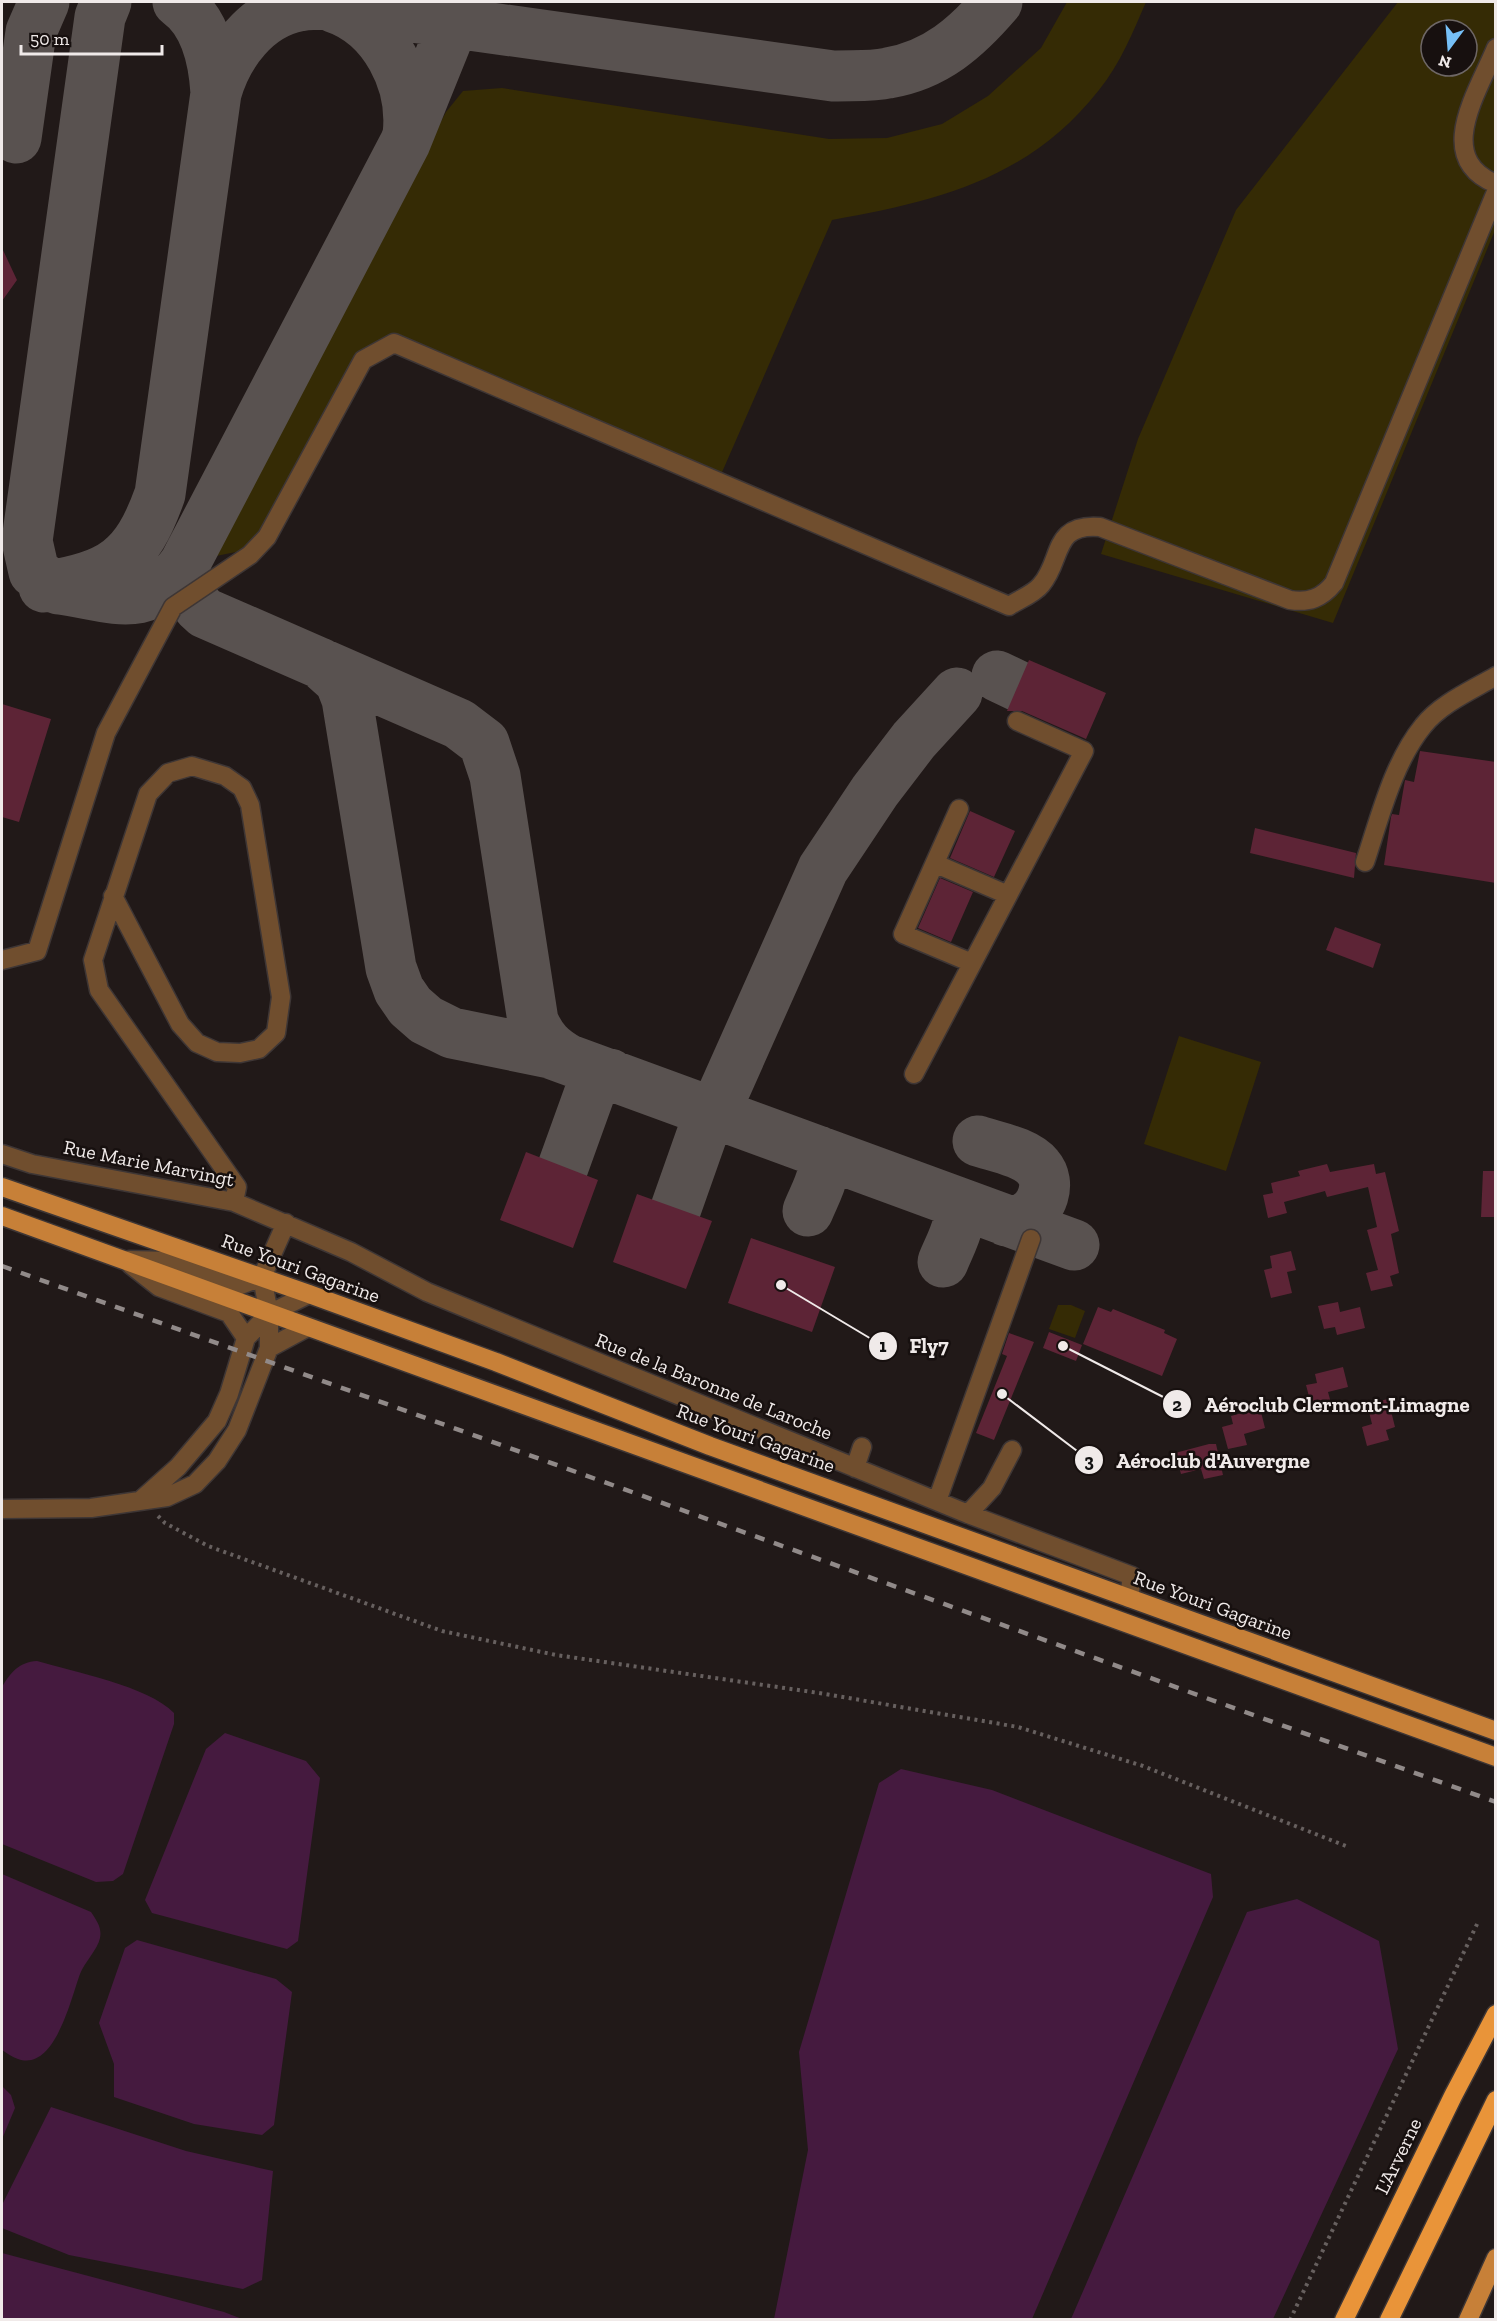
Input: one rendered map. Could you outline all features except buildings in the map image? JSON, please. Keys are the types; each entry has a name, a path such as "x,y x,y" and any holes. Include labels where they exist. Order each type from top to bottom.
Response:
{"highway":[{"name":"L'Arverne","path":"1344,2319 1453,2096 1496,2014"},
{"path":"1389,2319 1496,2100"}],"main road":[{"name":"Rue Youri Gagarine","path":"2,1187 262,1277 496,1362 710,1446 1496,1731"},
{"path":"2,1216 306,1328 1496,1757"},
{"path":"1468,2319 1496,2258"}],"street":[{"path":"1496,48 1464,125 1462,148 1470,167 1483,179 1496,184"},
{"path":"2,960 37,951 106,733 172,607 250,555 267,537 363,360 394,343 1009,606 1041,586 1066,536 1085,526 1100,527 1290,600 1303,602 1326,593 1334,583 1496,192"},
{"path":"1365,862 1403,757 1423,724 1451,702 1496,676"},
{"path":"914,1074 1084,751 1017,721"},
{"path":"112,896 180,1024 197,1043 217,1052 240,1053 259,1049 276,1034 281,997 250,805 242,788 225,776 192,766 168,773 148,794 112,896 93,960 99,990 237,1187 234,1202"},
{"path":"960,809 903,934 972,963"},
{"path":"936,864 1008,895"},
{"name":"Rue Marie Marvingt","path":"2,1154 32,1164 234,1202 286,1223"},
{"path":"2,1509 91,1508 167,1497 195,1484 217,1461 237,1430 269,1348 270,1314 262,1277 286,1223"},
{"name":"Rue de la Baronne de Laroche","path":"286,1223 427,1292 968,1514 1132,1576 1129,1598"},
{"path":"937,1501 1031,1239"},
{"path":"124,1260 169,1261 238,1286 262,1277"},
{"path":"124,1260 159,1287 229,1313 246,1338"},
{"path":"141,1500 184,1460 217,1421 229,1394 246,1338 270,1314 309,1294"},
{"path":"269,1348 306,1328"},
{"path":"855,1468 862,1447"},
{"path":"968,1514 992,1488 1012,1450"}],"path":[{"path":"141,1500 165,1523 208,1546 442,1631 556,1655 819,1693 1018,1727 1143,1766 1346,1846"},
{"path":"1290,2319 1479,1920"}],"shaded area":[{"path":"1067,2 1146,2 1126,48 1107,80 1072,120 1043,145 1012,165 945,194 871,213 832,220 716,486 379,344 266,546 211,557 446,112 463,91 502,88 829,139 887,138 942,124 988,96 1041,48"},
{"path":"1398,2 1495,2 1495,230 1333,623 1101,554 1138,439 1236,210"},
{"path":"1179,1036 1261,1062 1226,1171 1144,1144"},
{"path":"1058,1305 1071,1305 1085,1311 1075,1338 1049,1329"},
{"path":"37,1661 129,1688 162,1703 174,1713 174,1724 123,1874 113,1881 96,1882 2,1844 2,1687 16,1669 25,1663"},
{"path":"225,1733 306,1761 320,1778 298,1941 287,1949 152,1913 145,1900 206,1749"},
{"path":"901,1769 992,1790 1211,1874 1213,1897 1032,2319 774,2319 808,2150 799,2052 879,1783"},
{"path":"2,1874 91,1912 100,1931 99,1942 80,1974 60,2030 42,2055 31,2060 18,2059 2,2050"},
{"path":"1297,1899 1379,1941 1398,2049 1273,2319 1071,2319 1247,1912"},
{"path":"137,1940 276,1979 292,1992 274,2125 262,2135 194,2124 114,2097 114,2064 99,2023 125,1948"},
{"path":"2,2086 11,2095 15,2108 2,2139"},
{"path":"51,2107 186,2151 273,2171 262,2280 243,2289 69,2255 2,2228 2,2205"},
{"path":"2,2253 224,2312 242,2319 2,2319"}],"taxiway":[{"path":"16,138 31,32 44,2"},
{"path":"58,589 34,572 27,541 100,17 106,2"},
{"path":"178,2 188,10 202,31 213,68 216,93 236,50 269,17 299,6 341,4"},
{"path":"306,2 833,76 881,74 921,63 936,56 962,38 997,2"},
{"path":"462,2 405,143 185,563 186,578 194,602 205,613 459,724 484,743 495,776 533,1021 547,1044 569,1060"},
{"path":"333,7 351,15 368,27 392,58 401,76 406,95 409,115 408,135"},
{"path":"44,587 87,577 118,562 141,536 160,494 216,93"},
{"path":"60,589 114,598 144,597 158,591 185,563"},
{"path":"320,663 340,681 347,699 391,968 399,990 410,1006 426,1020 452,1033 550,1053 1074,1245"},
{"path":"997,676 1018,686"},
{"path":"697,1107 711,1106 721,1098 823,869 875,791 914,740 957,693"},
{"path":"563,1167 594,1081 610,1074"},
{"path":"676,1208 706,1123 706,1114 697,1107"},
{"path":"978,1141 1026,1157 1042,1173 1043,1196 1036,1209 1022,1219 1006,1221"},
{"path":"808,1211 823,1172 824,1164 818,1151"},
{"path":"943,1262 958,1222 958,1207 954,1201"}],"railway":[{"path":"2,1266 1496,1802"}],"place":[{"name":"Fly7","path":"781,1285"},
{"name":"Aéroclub Clermont-Limagne","path":"1063,1346"},
{"name":"Aéroclub d'Auvergne","path":"1002,1394"}]}
